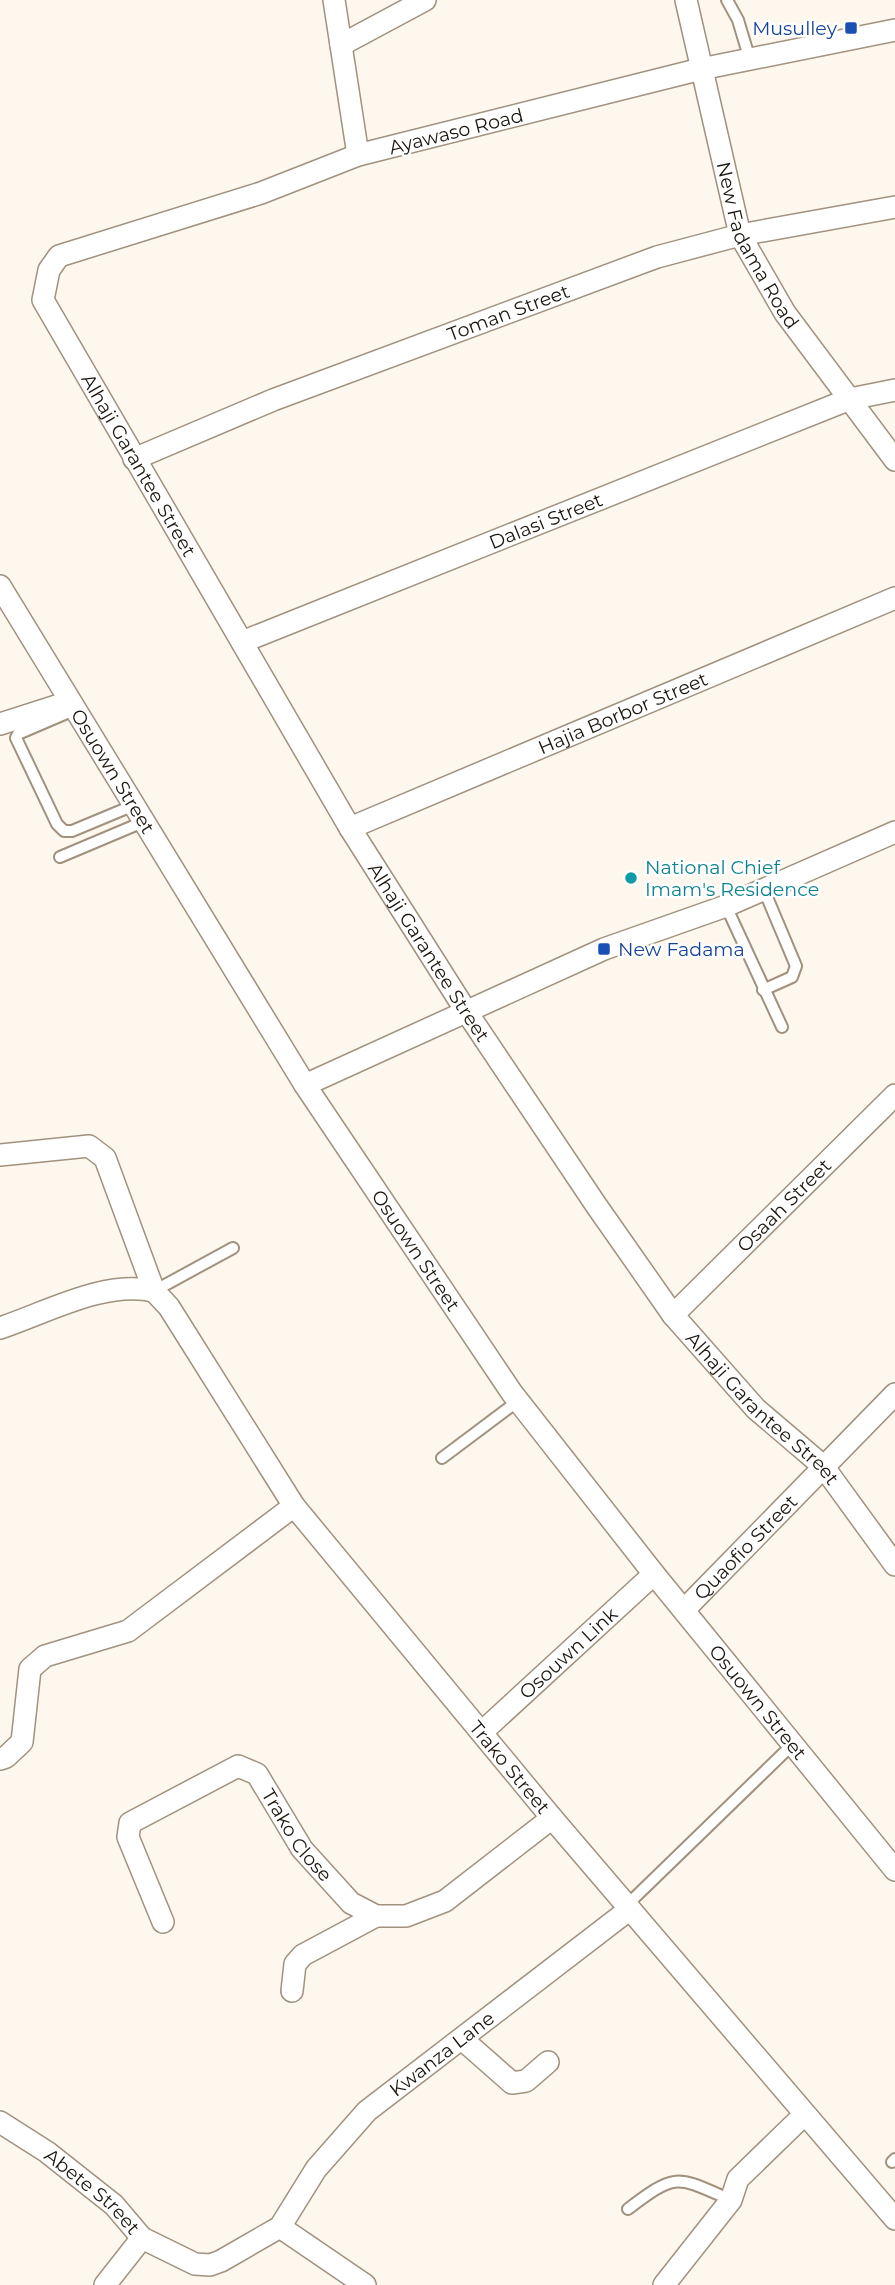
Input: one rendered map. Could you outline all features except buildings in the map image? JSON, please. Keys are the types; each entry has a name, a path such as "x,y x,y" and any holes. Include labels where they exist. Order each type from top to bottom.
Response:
{"street":[{"path":"334,0 358,155"},
{"path":"341,45 425,0"},
{"name":"New Fadama Road","path":"686,0 740,235 785,313 895,460"},
{"name":"Ayawaso Road","path":"44,286 49,270 59,256 261,193 358,155 701,69 895,30"},
{"name":"Toman Street","path":"134,459 273,400 657,257 740,235 895,207"},
{"name":"Alhaji Garantee Street","path":"44,286 43,300 134,459 351,828 466,1011 673,1315 756,1409 823,1466 895,1565"},
{"name":"Dalasi Street","path":"242,642 850,399 895,390"},
{"name":"Osuown Street","path":"3,596 305,1085 518,1401 654,1574 895,1870"},
{"name":"Hajia Borbor Street","path":"351,828 895,598"},
{"path":"0,724 71,706"},
{"path":"305,1085 604,949 726,906 895,832"},
{"name":"Osaah Street","path":"673,1315 895,1095"},
{"name":"Trako Street","path":"0,1155 89,1146 105,1158 154,1291 169,1307 294,1506 552,1818 895,2220"},
{"path":"0,1328 113,1289 134,1286 154,1291"},
{"name":"Quaofio Street","path":"684,1610 895,1394"},
{"path":"0,1759 6,1758 22,1742 30,1670 45,1656 128,1631 294,1506"},
{"name":"Osouwn Link","path":"482,1731 654,1574"},
{"name":"Trako Close","path":"163,1922 128,1837 130,1823 238,1766 257,1774 302,1849 351,1903 376,1916"},
{"path":"292,1991 295,1964 303,1955 376,1916 406,1916 445,1901 552,1818"},
{"name":"Kwanza Lane","path":"280,2227 316,2169 367,2111 629,1907"},
{"path":"462,2039 512,2083 526,2081 548,2062"},
{"path":"664,2285 731,2200 738,2179 804,2115"},
{"name":"Abete Street","path":"0,2122 47,2152 114,2205 142,2238 195,2264 210,2265 280,2227"},
{"path":"280,2227 365,2285"},
{"path":"105,2285 142,2238"}],"lane":[{"path":"727,0 738,20 750,60"},
{"path":"71,706 18,734 16,738 57,824 64,831 72,831 137,814"},
{"path":"60,857 137,814"},
{"path":"763,990 792,977 796,966 764,890"},
{"path":"726,906 782,1027"},
{"path":"154,1291 233,1248"},
{"path":"442,1458 518,1401"},
{"path":"629,1907 793,1744"},
{"path":"628,2209 661,2184 679,2180 731,2200"}],"place":[{"name":"Musulley","path":"851,28"},
{"name":"National Chief Imam's Residence","path":"631,878"},
{"name":"New Fadama","path":"604,949"}]}
